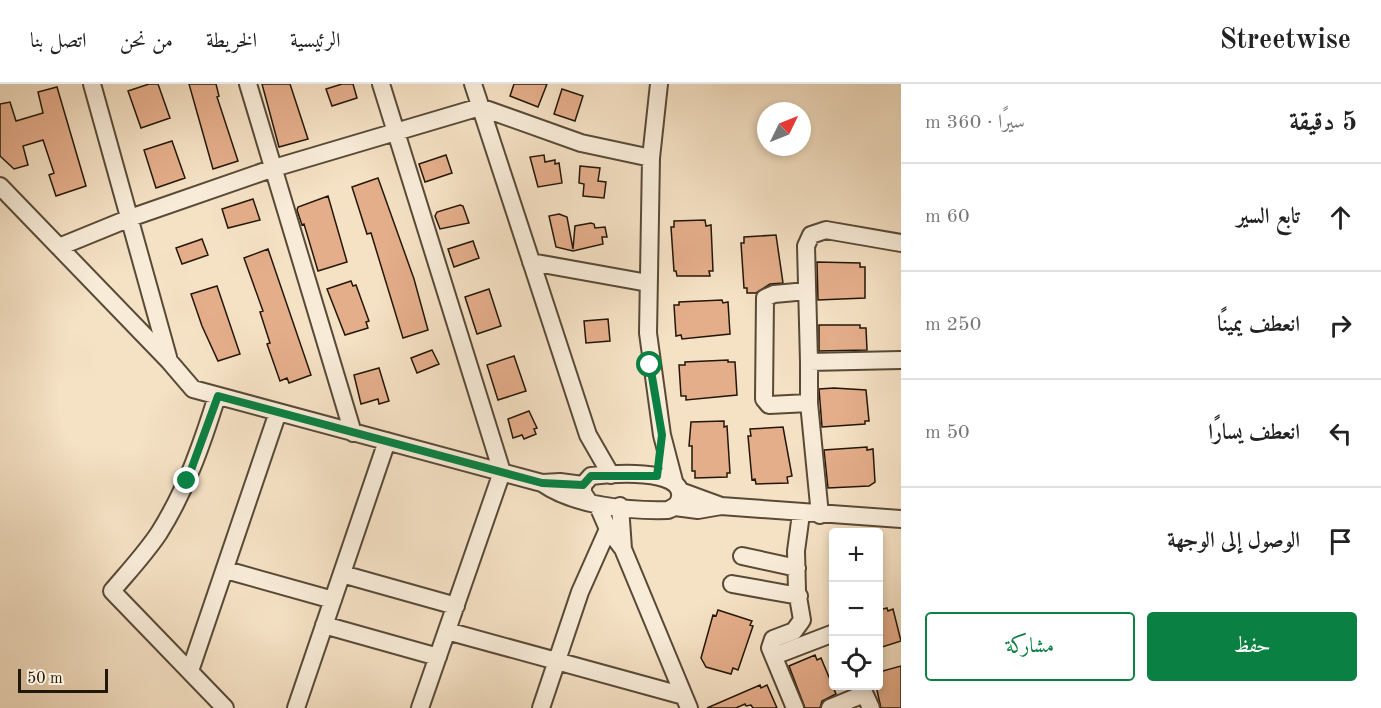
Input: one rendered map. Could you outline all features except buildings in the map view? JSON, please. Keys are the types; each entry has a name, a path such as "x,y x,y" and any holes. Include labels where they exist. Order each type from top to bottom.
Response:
{"street":[{"path":"92,84 169,361"},
{"path":"248,84 353,433"},
{"path":"381,84 502,472 420,708"},
{"path":"473,84 588,435 611,475"},
{"path":"659,84 651,158 648,283 650,365 662,435 676,493"},
{"path":"59,247 130,218 274,168 480,107 581,143 651,158"},
{"path":"0,186 169,361 193,389 542,483 587,480 611,475 657,476 676,493 721,506 801,514 901,519"},
{"path":"820,515 809,403 806,246 811,235 817,231 901,243"},
{"path":"531,262 648,283"},
{"path":"807,291 774,294 765,298 764,399 768,405 809,403"},
{"path":"809,362 901,360"},
{"path":"218,396 200,451 173,508 158,534 112,591 225,708"},
{"path":"190,671 278,412"},
{"path":"588,435 587,480 583,493 594,504 623,549 687,702"},
{"path":"657,476 662,435"},
{"path":"296,708 387,441"},
{"path":"542,483 556,493 594,504 660,510 676,493"},
{"path":"620,507 623,549"},
{"path":"795,708 770,648 773,639 794,631 801,624 796,551 801,514"},
{"path":"541,708 580,591 608,529"},
{"path":"742,556 797,568"},
{"path":"225,570 333,600"},
{"path":"342,574 456,606"},
{"path":"732,584 798,596"},
{"path":"324,625 438,657"},
{"path":"447,631 557,661 687,702"},
{"path":"774,656 829,635"},
{"path":"830,708 865,696"}],"route":[{"path":"187,481 200,451 218,396 542,483 560,482 583,485 591,476 625,474 657,476 662,435 650,365"}]}
